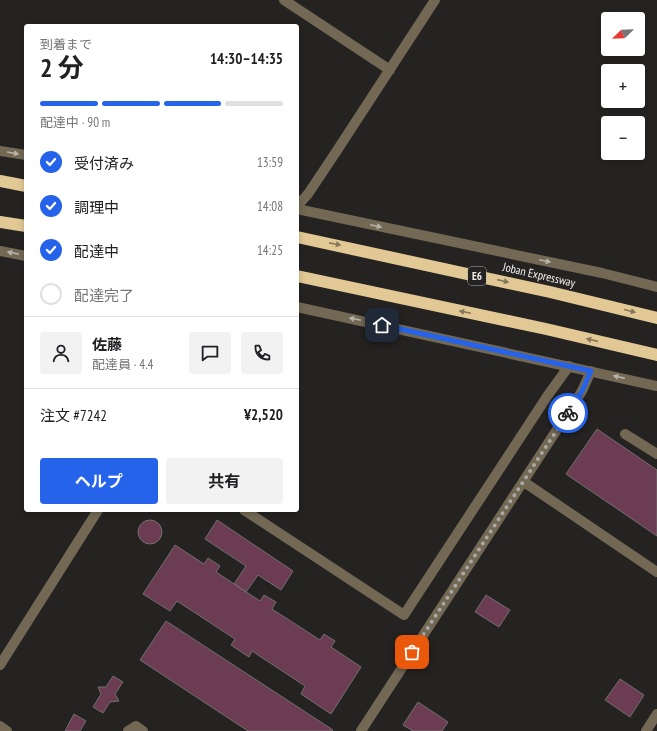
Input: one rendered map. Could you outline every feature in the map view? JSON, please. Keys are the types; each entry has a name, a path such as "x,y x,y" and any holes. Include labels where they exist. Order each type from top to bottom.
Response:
{"highway":[{"path":"0,181 24,186"},
{"path":"0,222 24,226"},
{"name":"Joban Expressway","path":"299,237 550,292 657,318"},
{"path":"299,276 546,329 657,355"}],"street":[{"path":"284,0 390,70"},
{"path":"299,205 436,0"},
{"path":"0,151 24,155"},
{"path":"299,208 602,273 657,287"},
{"path":"0,251 24,256"},
{"path":"299,307 657,386"},
{"path":"247,512 404,615 548,395 569,366"},
{"path":"361,731 524,482 582,391 591,371"},
{"path":"625,434 657,454"},
{"path":"524,482 657,572"},
{"path":"0,665 97,512"},
{"path":"646,731 657,714"},
{"path":"0,726 7,731"},
{"path":"128,731 136,726 143,731"}],"building":[{"path":"597,429 657,470 657,536 566,474"},
{"path":"150,520 155,521 161,527 161,537 155,543 150,544 145,543 139,537 138,532 139,527 145,521"},
{"path":"217,520 293,571 281,590 258,575 246,592 234,584 246,566 205,539"},
{"path":"175,545 204,564 208,558 220,566 216,572 260,601 264,595 276,602 272,609 320,640 324,634 335,641 331,647 361,667 331,714 301,694 305,686 252,651 249,657 231,645 235,639 177,601 170,611 143,594"},
{"path":"486,595 510,610 499,627 475,612"},
{"path":"166,621 333,730 248,731 140,660"},
{"path":"113,676 123,682 115,694 119,701 110,702 103,713 93,707 101,694 98,687 106,687"},
{"path":"620,679 644,695 630,717 605,700"},
{"path":"418,702 448,722 442,731 413,731 403,725"},
{"path":"74,714 86,721 80,731 65,731"}],"way so far":[{"path":"412,652 568,413"}],"route":[{"path":"382,325 591,371 582,391 568,413"}]}
